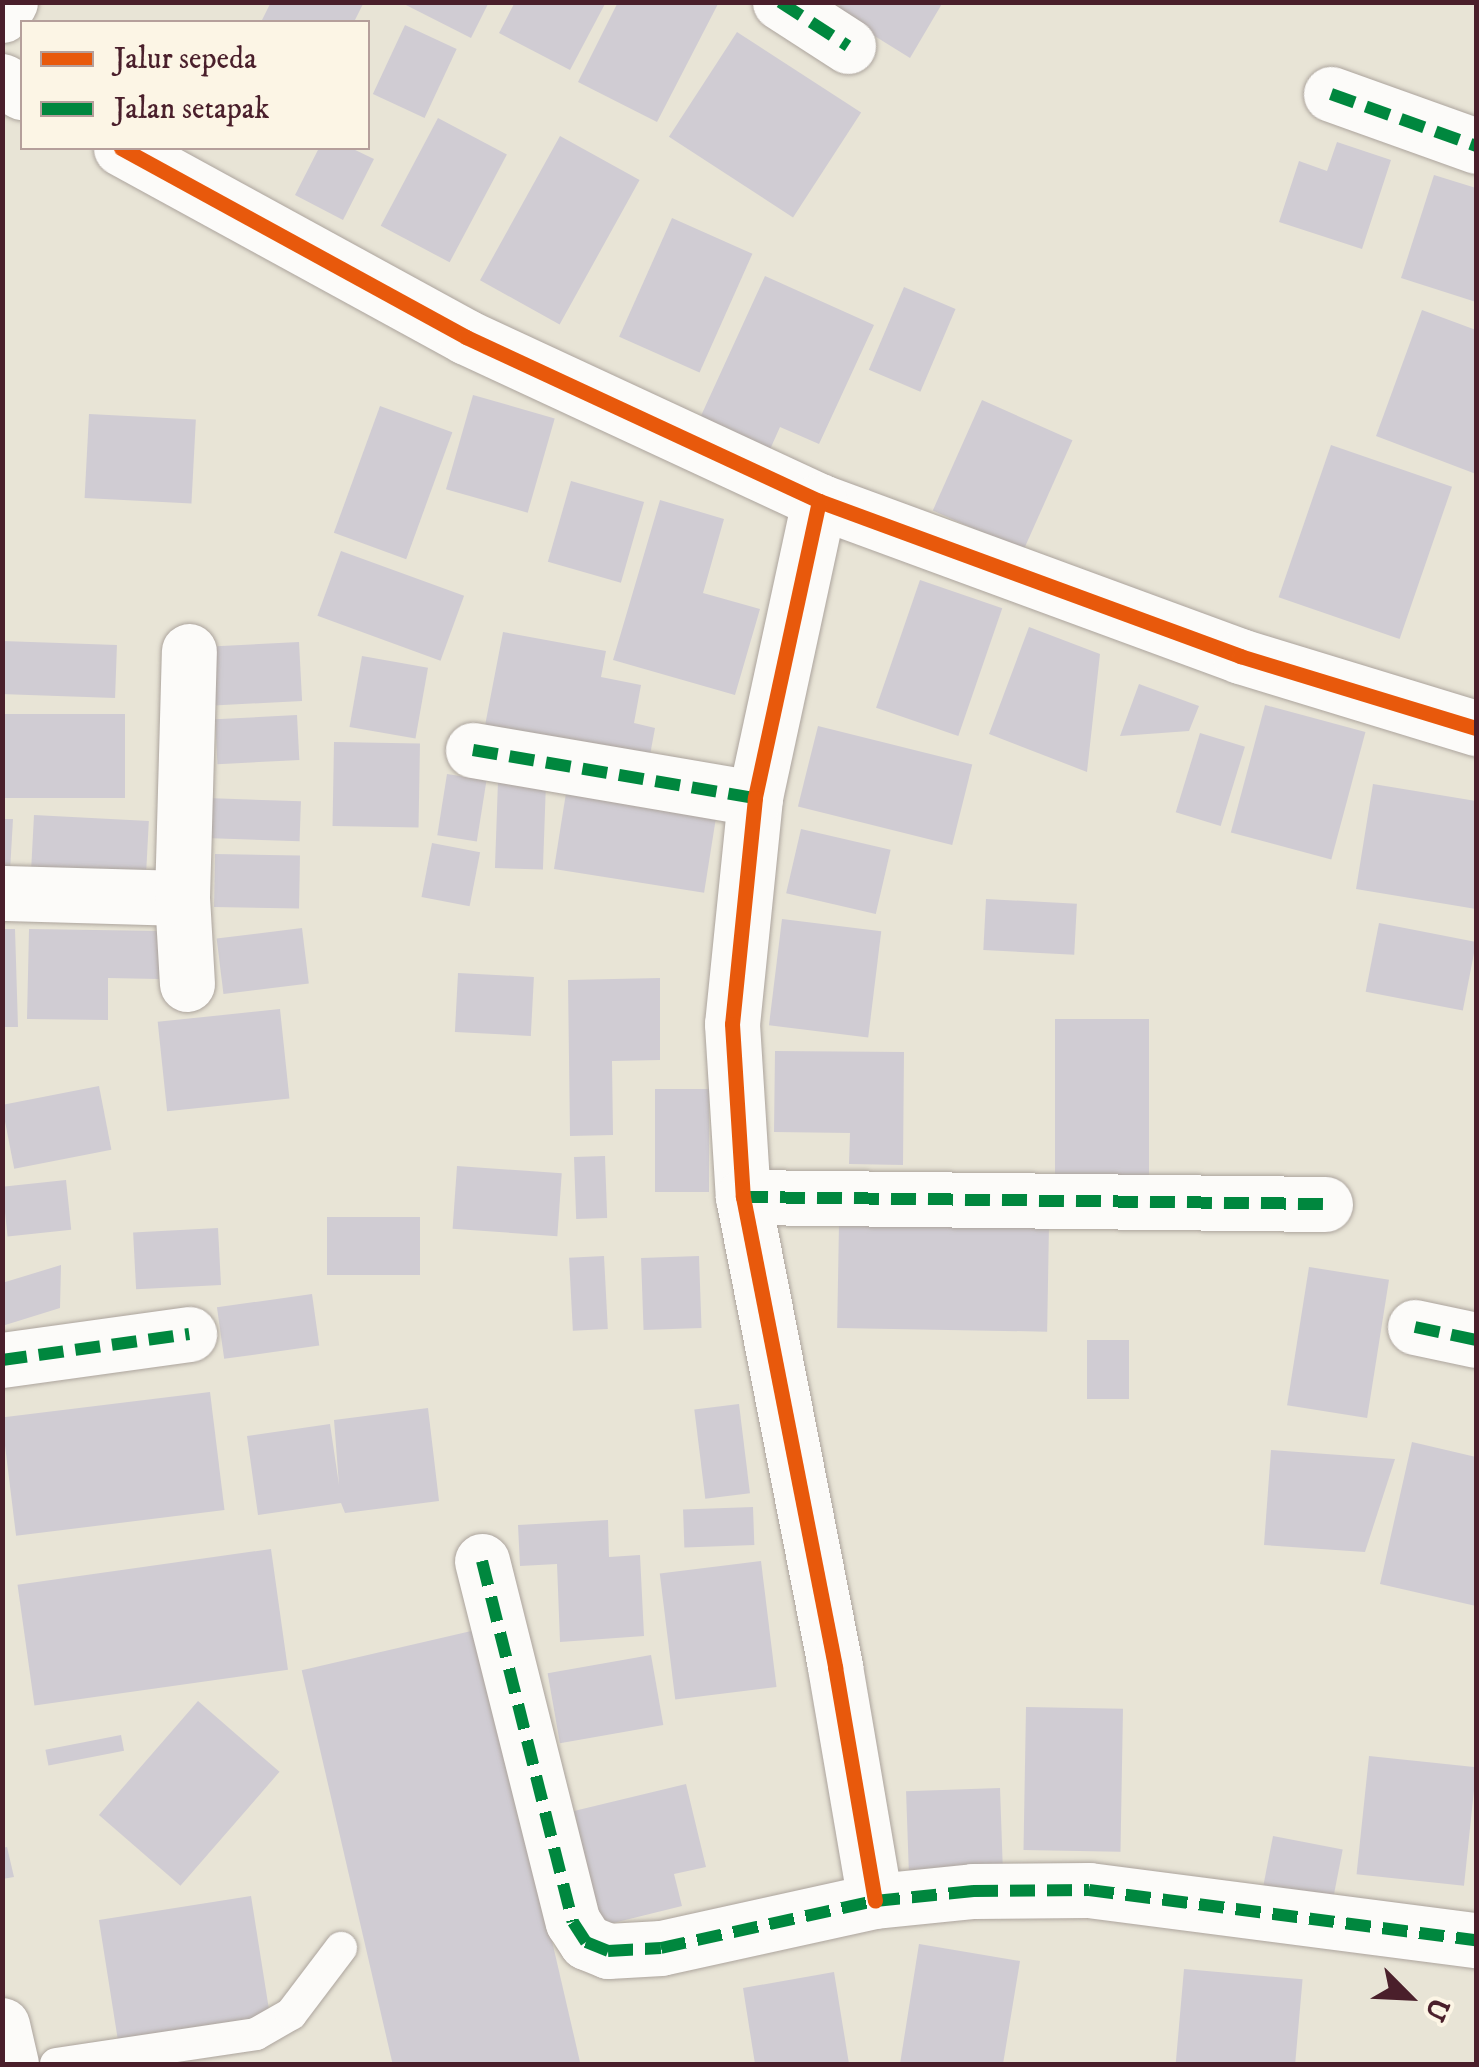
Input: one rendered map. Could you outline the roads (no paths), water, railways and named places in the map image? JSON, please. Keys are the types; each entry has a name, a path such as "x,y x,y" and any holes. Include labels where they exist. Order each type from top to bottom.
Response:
{"street":[{"path":"2,15 10,2"},
{"path":"780,2 848,46"},
{"path":"1331,94 1476,146"},
{"path":"125,150 466,337 818,501 1240,656 1476,728"},
{"path":"818,501 754,798 732,1024 743,1197 835,1667 875,1901"},
{"path":"187,984 182,898 189,651"},
{"path":"473,750 754,798"},
{"path":"2,893 182,898"},
{"path":"743,1197 1325,1204"},
{"path":"1415,1327 1476,1340"},
{"path":"2,1360 189,1334"},
{"path":"482,1561 572,1922 586,1942 627,1953 875,1901 973,1891 1089,1890 1476,1940"},
{"path":"2,2025 11,2064"}],"lane":[{"path":"56,2064 256,2034 291,2014 341,1948"}]}
